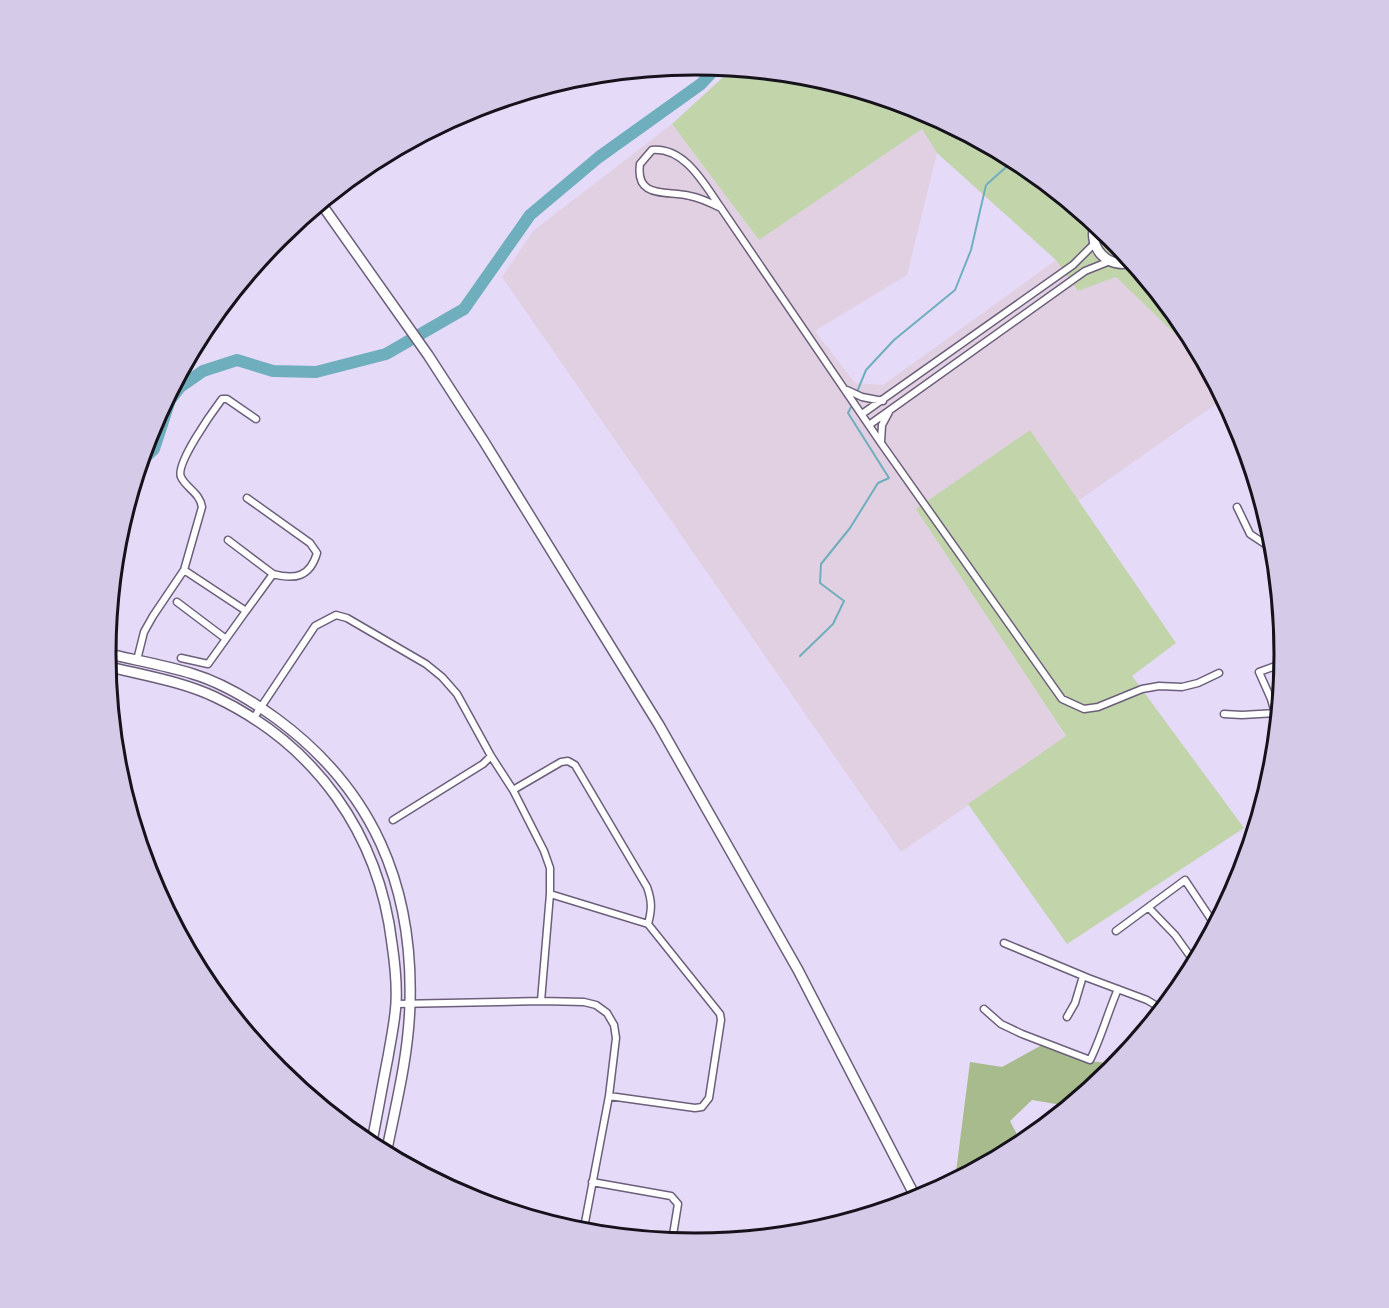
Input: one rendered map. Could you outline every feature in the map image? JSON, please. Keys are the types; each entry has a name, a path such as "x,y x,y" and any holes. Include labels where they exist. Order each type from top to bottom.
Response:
{"street":[{"path":"721,208 688,195 653,192 644,186 640,178 639,164 652,150 664,149 683,159 701,179 721,208 845,389 881,443 1062,699 1084,709 1098,707 1142,689 1159,686 1182,687 1198,683 1219,673"},
{"path":"325,209 428,355 483,440 658,725 798,970 912,1190"},
{"path":"1093,235 1098,251 1110,261"},
{"path":"862,414 1073,265 1094,244"},
{"path":"869,425 1084,271 1110,261 1120,262"},
{"path":"845,389 862,397 883,401"},
{"path":"136,660 144,632 184,570 202,507 199,498 181,477 180,470 197,434 222,399 227,399 256,419"},
{"path":"881,443 882,425 890,410"},
{"path":"228,540 273,574 300,577 315,561 317,553 310,543 247,498"},
{"path":"1237,507 1250,534 1262,542"},
{"path":"184,570 246,611"},
{"path":"181,658 208,664 273,574"},
{"path":"177,602 226,639"},
{"path":"253,719 315,626 336,615 347,618 426,664 442,677 457,694 491,756 513,790 544,851 550,868 541,1001"},
{"path":"116,655 195,674 261,708 297,734 322,757 357,801 377,835 393,872 405,917 410,964 407,1051 388,1144"},
{"path":"1271,704 1259,672 1273,667"},
{"path":"116,669 188,686 215,697 253,719 287,743 312,767 346,810 364,842 378,876 389,918 395,967 396,1004 373,1135"},
{"path":"1224,714 1270,717"},
{"path":"393,820 483,764 491,756"},
{"path":"513,790 561,762 568,761 575,765 647,887 652,909 648,924"},
{"path":"1116,931 1185,880 1210,918"},
{"path":"550,894 648,924 720,1014 709,1098 702,1107 695,1108 609,1096"},
{"path":"1149,908 1175,935 1189,955"},
{"path":"1004,943 1155,1005"},
{"path":"1067,1017 1075,1003 1083,976"},
{"path":"984,1009 1001,1024 1022,1035 1090,1060 1118,989"},
{"path":"396,1004 584,1002 596,1005 607,1013 614,1025 616,1038 609,1096 585,1222"},
{"path":"592,1182 671,1196 678,1204 673,1232"}],"shaded area":[{"path":"672,124 759,240 922,129 937,153 907,275 815,331 855,383 883,385 1056,260 1078,291 1116,277 1180,339 1216,404 1078,501 1030,430 917,509 1066,737 901,852 502,277 533,231"}],"green space":[{"path":"725,76 807,86 881,106 916,119 951,135 1016,173 1076,219 1130,272 1180,339 1116,277 1078,291 1056,260 937,153 922,129 759,240 672,124"},
{"path":"1030,430 1176,643 1132,676 1244,828 1067,944 968,804 1066,736 916,509"},
{"path":"1042,1045 1089,1061 1104,1063 1058,1104 1032,1100 1010,1121 1017,1134 956,1170 970,1062 1002,1067"}],"waterway":[{"path":"181,386 203,371 237,360 273,371 316,372 386,354 464,309 530,215 599,157 701,84 709,75"},
{"path":"857,392 866,370 894,340 955,290 971,250 986,185 1006,167"},
{"path":"800,656 833,624 844,601 820,583 821,564 850,528 878,483 889,478 848,413 851,407"},
{"path":"153,450 157,439"}]}
